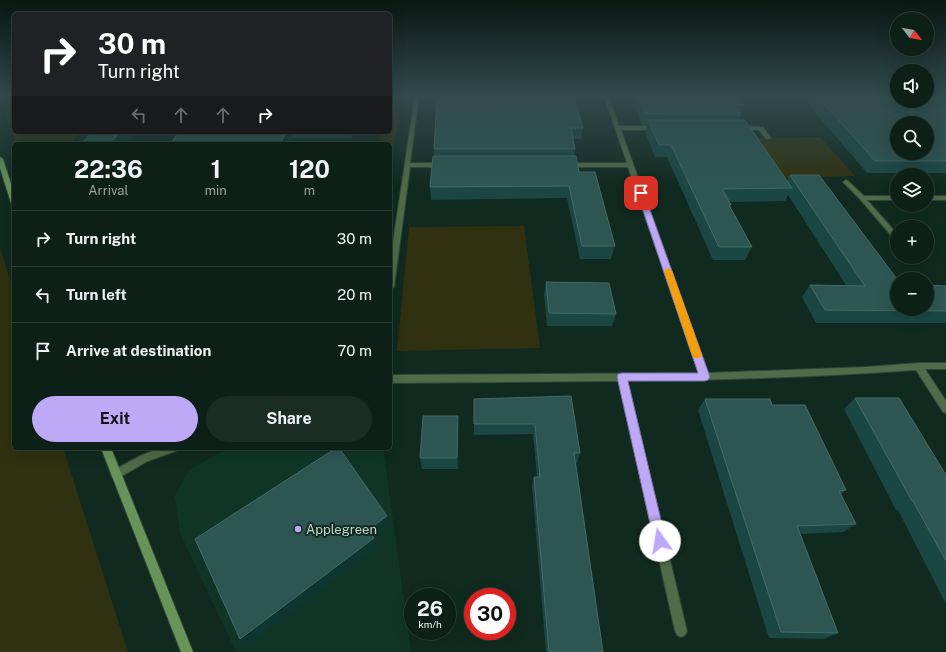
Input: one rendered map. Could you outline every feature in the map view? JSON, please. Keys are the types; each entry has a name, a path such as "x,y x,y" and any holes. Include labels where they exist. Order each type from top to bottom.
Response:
{"main road":[{"path":"0,159 12,197"},
{"path":"107,450 187,652"}],"street":[{"path":"392,273 413,126"},
{"path":"658,128 618,128 705,377"},
{"path":"737,128 761,128 768,138"},
{"path":"407,165 447,165"},
{"path":"559,165 631,165"},
{"path":"846,182 890,230"},
{"path":"862,198 890,198"},
{"path":"934,198 946,198"},
{"path":"918,366 946,409"},
{"path":"392,379 705,377 866,370 918,366 946,366"},
{"path":"622,377 681,631"},
{"path":"116,474 145,458 167,450"}],"shaded area":[{"path":"392,126 398,126 392,157 392,142 379,142 381,134 392,134"},
{"path":"13,134 78,134 72,142 15,142"},
{"path":"820,137 855,176 782,178 753,138"},
{"path":"294,141 379,142 293,142"},
{"path":"524,226 540,348 397,351 409,227"},
{"path":"0,248 12,286 12,450 64,450 128,652 0,652"},
{"path":"224,450 383,450 404,601 404,640 409,640 411,652 236,652 180,533 175,496 189,470"}],"building":[{"path":"435,126 583,126 583,128 571,128 575,149 434,149"},
{"path":"651,126 749,126 792,188 722,189 752,247 719,247 671,145 659,145"},
{"path":"844,126 890,126 890,160 934,160 934,126 946,126 946,161 875,161"},
{"path":"90,134 118,134 112,142 83,142"},
{"path":"178,134 285,134 281,142 172,142"},
{"path":"433,156 576,156 579,172 595,172 615,246 582,246 569,186 430,187"},
{"path":"790,175 819,175 892,272 890,272 890,311 825,310 810,285 865,286"},
{"path":"546,282 609,283 616,314 549,313"},
{"path":"934,285 946,286 946,311 934,311"},
{"path":"571,396 580,453 574,453 603,652 549,652 534,477 540,477 535,424 474,424 474,399"},
{"path":"855,398 899,398 946,475 946,561 912,501"},
{"path":"705,399 770,399 772,405 805,405 846,490 839,491 856,524 797,526 838,633 781,632"},
{"path":"423,416 458,416 457,458 420,458"},
{"path":"333,450 340,450 387,516 368,530 374,538 240,639 195,539"}],"slow traffic":[{"path":"668,271 697,355"}],"place":[{"name":"Applegreen","path":"298,529"}],"route":[{"path":"641,193 705,377 622,377 660,541"}]}
